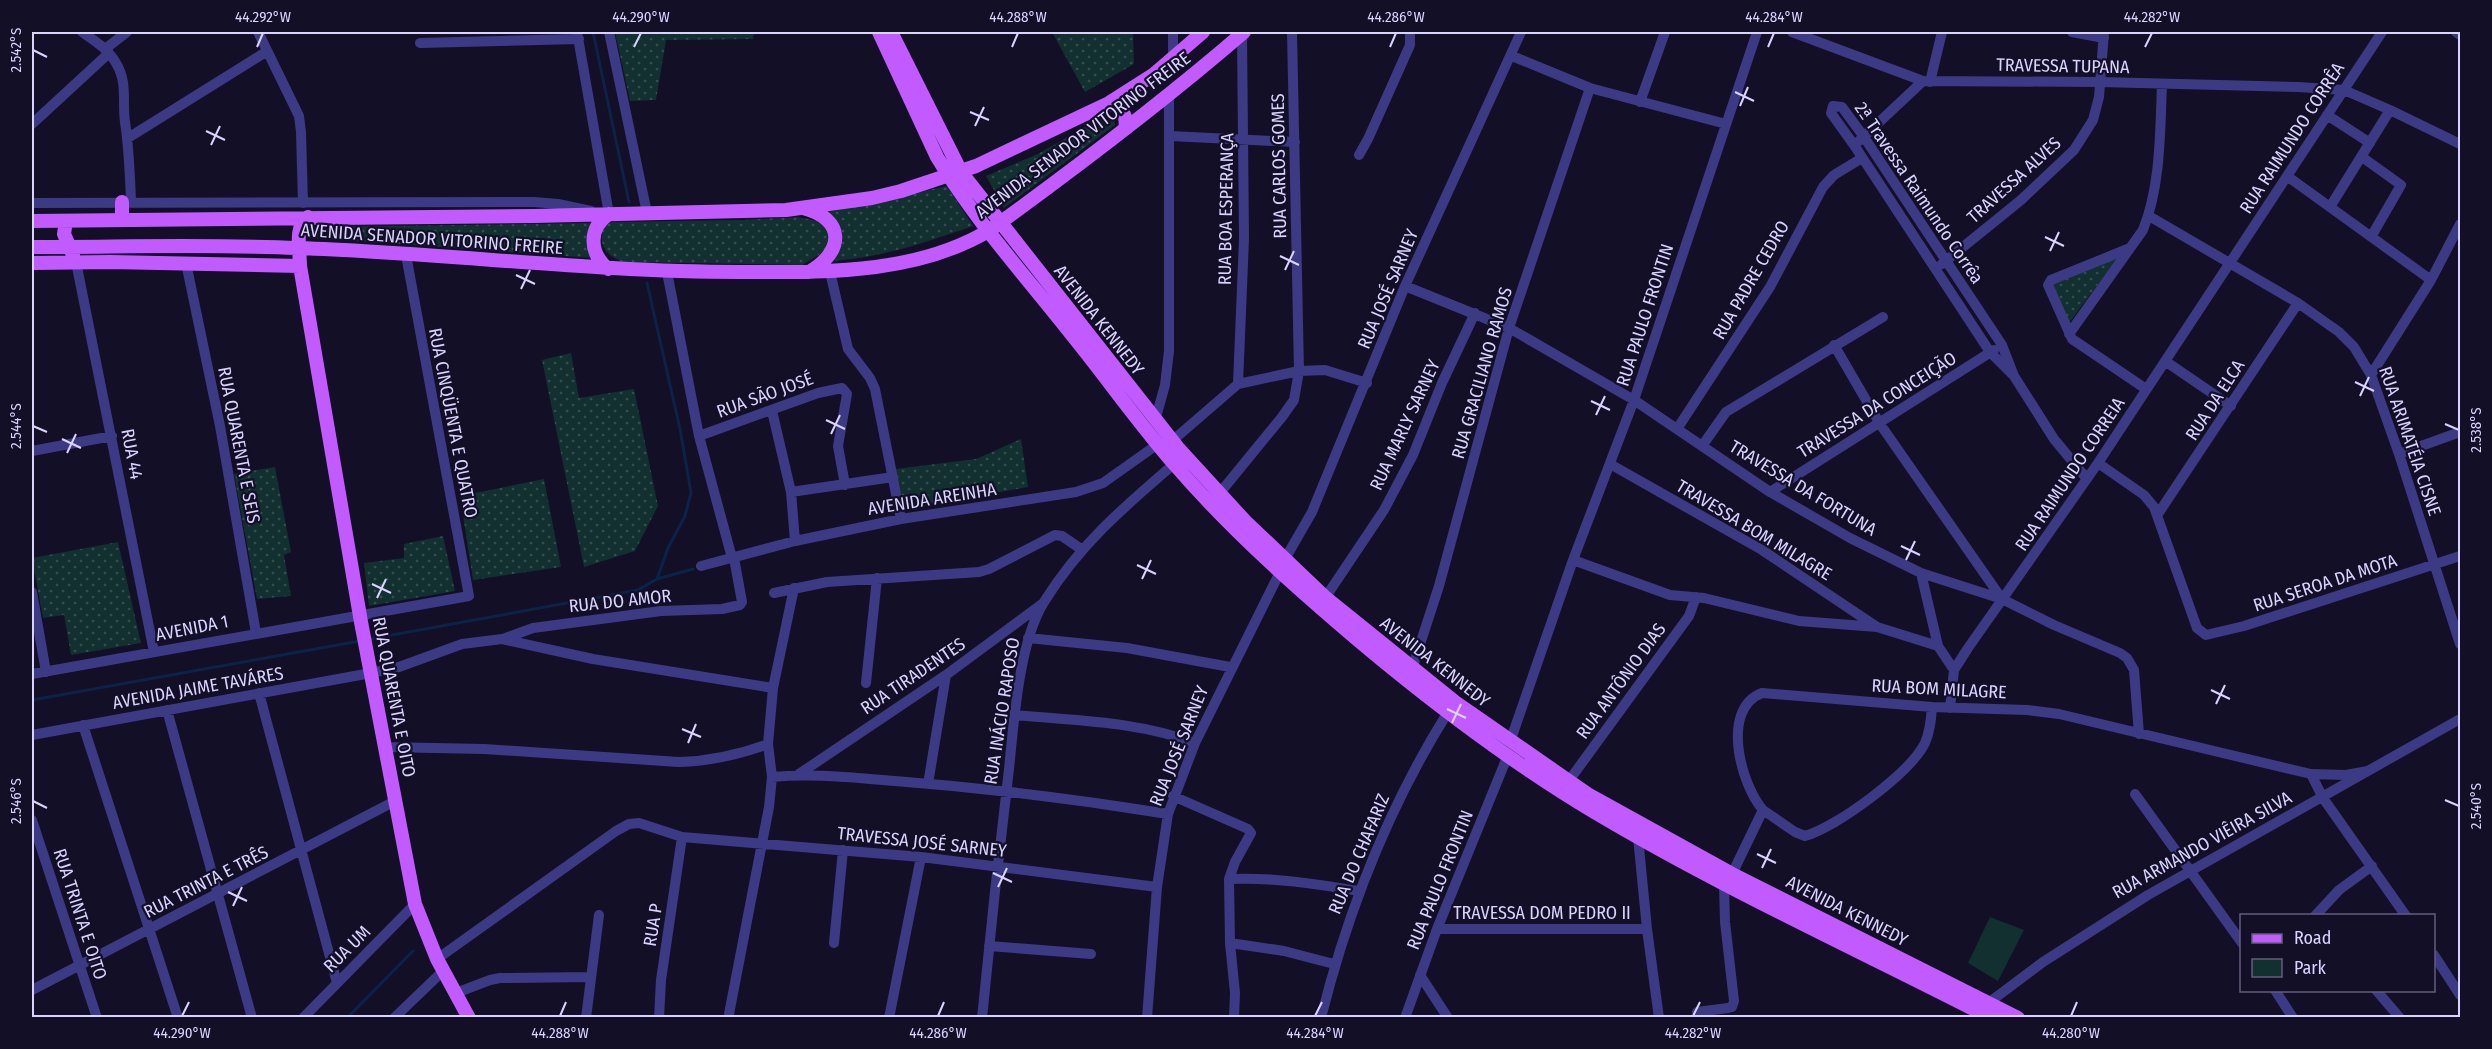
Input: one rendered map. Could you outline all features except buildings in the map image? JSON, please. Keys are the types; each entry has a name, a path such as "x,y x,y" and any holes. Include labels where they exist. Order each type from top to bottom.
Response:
{"main road":[{"path":"879,32 938,157 955,174"},
{"path":"891,32 955,174"},
{"name":"AVENIDA SENADOR VITORINO FREIRE","path":"32,221 786,210 872,198 955,174 1109,103 1153,75 1203,32"},
{"name":"AVENIDA SENADOR VITORINO FREIRE","path":"32,247 299,248 667,272 830,272 876,268 906,262 979,237 1125,129 1190,78 1243,32"},
{"path":"1173,58 1190,78"},
{"path":"1109,103 1124,113 1125,129"},
{"path":"926,183 934,175 938,157"},
{"name":"AVENIDA KENNEDY","path":"955,174 1165,443 1219,494 1282,566"},
{"path":"122,220 127,201"},
{"path":"802,207 823,216 836,234 836,242 831,254 822,265 810,272"},
{"path":"606,214 597,226 593,244 599,258 608,269"},
{"name":"RUA QUARENTA E OITO","path":"308,217 301,224 300,266 384,747 416,904 440,965 469,1017"},
{"path":"66,221 64,231 76,262"},
{"name":"AVENIDA KENNEDY","path":"995,226 1155,421 1174,464 1217,511 1448,712 1728,879"},
{"path":"300,266 319,249"},
{"name":"AVENIDA SENADOR VITORINO FREIRE","path":"32,263 300,266"},
{"name":"AVENIDA KENNEDY","path":"1322,603 1412,669 1569,796 1638,837 1728,879 1991,1017"},
{"name":"AVENIDA KENNEDY","path":"1979,1010 2018,1017"}],"street":[{"path":"82,32 107,51 117,64 124,81 124,120 128,138 127,201"},
{"path":"32,124 127,32"},
{"path":"258,32 298,116 301,132 303,202"},
{"path":"440,42 447,32"},
{"path":"609,32 647,213"},
{"path":"1173,32 1173,58"},
{"name":"RUA BOA ESPERANÇA","path":"1238,384 1244,239 1243,32"},
{"name":"RUA CARLOS GOMES","path":"1219,494 1294,400 1299,371 1292,32"},
{"path":"1359,155 1410,45 1410,32"},
{"name":"RUA JOSÉ SARNEY","path":"1147,1017 1157,886 1173,796 1230,667 1312,512 1405,286 1521,32"},
{"path":"1640,102 1665,32"},
{"name":"RUA PAULO FRONTIN","path":"1405,1017 1437,929 1509,749 1573,560 1634,400 1757,32"},
{"name":"TRAVESSA TUPANA","path":"1792,32 1808,34 1926,82 2100,82 2344,90 2460,144"},
{"path":"1854,145 1926,82 1942,32"},
{"path":"2072,32 2104,35"},
{"name":"RUA RAIMUNDO CORRÊA","path":"2230,262 2382,32"},
{"path":"2456,32 2460,35"},
{"path":"420,43 477,37 578,35 606,214"},
{"name":"TRAVESSA ALVES","path":"1936,269 2028,194 2074,150 2093,120 2099,98 2104,35"},
{"path":"128,138 266,52"},
{"path":"1512,56 1590,88 1726,124"},
{"path":"2069,334 2144,230 2149,216 2158,151 2162,84"},
{"name":"RUA GRACILIANO RAMOS","path":"1412,669 1439,586 1509,328 1590,88"},
{"path":"1155,421 1165,385 1169,351 1170,136 1168,95"},
{"name":"2ª Travessa Raimundo Corrêa","path":"1833,106 1842,107 1864,137 2002,345 2014,376 1990,352 1831,113 1833,106"},
{"path":"2330,207 2390,110"},
{"path":"2327,115 2370,143"},
{"path":"1170,136 1295,142"},
{"path":"2362,156 2401,185 2371,237"},
{"name":"RUA PADRE CEDRO","path":"1677,429 1770,287 1823,187 1834,175 1862,158"},
{"path":"2287,176 2431,280"},
{"name":"AVENIDA SENADOR VITORINO FREIRE","path":"32,203 127,201 534,202 558,204 606,214"},
{"name":"RUA ARIMATÉIA CISNE","path":"2149,216 2298,303 2365,362 2399,454 2460,644"},
{"path":"2371,375 2431,280 2460,225"},
{"path":"2130,248 2049,282 2069,334 2078,345 2146,389"},
{"name":"RUA CINQÜENTA E QUATRO","path":"360,618 469,596 406,255"},
{"name":"RUA 44","path":"76,262 154,652"},
{"name":"RUA RAIMUNDO CORREIA","path":"1950,708 1954,670 2098,463 2230,262"},
{"name":"RUA QUARENTA E SEIS","path":"186,263 220,426 256,633"},
{"path":"667,272 699,436 733,558"},
{"path":"830,272 848,349 870,378 875,389 901,519"},
{"name":"TRAVESSA DA FORTUNA","path":"1405,286 1509,328 1634,400 1770,492 1850,538 1921,573 2002,599 2054,625 2114,649 2127,658 2134,670 2139,734"},
{"name":"RUA DA ELCA","path":"2158,514 2298,303"},
{"name":"RUA MARLY SARNEY","path":"1322,603 1384,510 1413,455 1442,383 1475,314"},
{"path":"1701,446 1726,412 1883,317"},
{"path":"1834,345 1880,424 2002,599"},
{"name":"TRAVESSA DA CONCEIÇÃO","path":"1770,492 2002,345"},
{"path":"2165,361 2231,406"},
{"path":"1238,384 1299,371 1332,372 1367,383"},
{"path":"2014,376 2060,447 2087,479"},
{"name":"AVENIDA AREINHA","path":"701,566 795,541 901,519 1076,492 1103,483 1165,443 1238,384"},
{"name":"RUA SÃO JOSÉ","path":"699,436 818,393 842,388 847,394 838,446 845,485"},
{"path":"772,411 791,492 795,541"},
{"path":"2399,454 2460,432"},
{"path":"32,451 112,436"},
{"path":"2098,463 2144,495 2158,514"},
{"name":"RUA INÁCIO RAPOSO","path":"982,1017 1015,716 1028,638 1043,603 1081,549 1113,517 1174,464"},
{"name":"TRAVESSA BOM MILAGRE","path":"1611,464 1762,550 1877,627"},
{"path":"791,492 893,477"},
{"name":"RUA SEROA DA MOTA","path":"2158,514 2197,628 2200,633 2206,635 2217,634 2460,556"},
{"path":"774,592 827,582 979,572 1055,535 1062,536 1081,549"},
{"name":"RUA DO AMOR","path":"502,639 533,628 662,611 722,609 740,605 742,602 733,558"},
{"name":"TRAVESSA BOM MILAGRE","path":"1573,560 1670,595 1696,597 1799,621 1877,627 1938,646"},
{"path":"1921,573 1938,646 1954,670"},
{"path":"866,683 877,578"},
{"path":"729,1014 763,845 772,777 768,744 773,688 794,588"},
{"path":"32,592 46,672"},
{"name":"RUA ANTÔNIO DIAS","path":"1568,782 1689,616 1696,597"},
{"name":"RUA TIRADENTES","path":"799,774 946,675 1043,603"},
{"name":"AVENIDA 1","path":"32,674 256,633 360,618"},
{"path":"1028,638 1127,648 1230,667"},
{"path":"502,639 593,658 773,688"},
{"name":"AVENIDA JAIME TAVÁRES","path":"32,735 371,673 399,667 462,644 502,639"},
{"path":"928,784 946,675"},
{"name":"RUA BOM MILAGRE","path":"1763,810 1757,803 1747,778 1736,735 1744,711 1755,696 1770,692 1932,707 2046,712 2311,774 2346,776 2368,771"},
{"path":"259,693 337,983"},
{"path":"1697,1012 1732,1007 1734,1001 1725,922 1728,879 1763,810 1805,836 1866,802 1887,786 1915,758 1931,726 1932,707"},
{"path":"167,710 252,1017"},
{"name":"RUA DO CHAFARIZ","path":"1321,1017 1334,964 1359,891 1413,771 1448,712"},
{"path":"1015,716 1143,728 1195,743"},
{"name":"RUA ARMANDO VIÊIRA SILVA","path":"1979,1010 2043,962 2098,926 2191,870 2324,798 2460,719"},
{"path":"83,725 178,1017"},
{"path":"384,747 484,748 678,762 731,757 768,744"},
{"path":"772,777 799,774 1006,791 1168,814"},
{"path":"2311,774 2324,798 2405,914"},
{"path":"2135,794 2240,942"},
{"path":"1173,796 1251,831 1251,836 1235,862 1229,879 1230,943 1235,993 1234,1017"},
{"name":"RUA TRINTA E TRÊS","path":"32,990 395,801"},
{"name":"RUA TRINTA E OITO","path":"32,820 97,1017"},
{"name":"TRAVESSA JOSÉ SARNEY","path":"394,1017 440,965 596,845 629,824 648,825 682,837 921,857 1157,886"},
{"name":"RUA P","path":"658,1017 661,980 682,837"},
{"path":"1638,837 1659,1017"},
{"path":"834,943 843,850"},
{"path":"889,1017 921,857"},
{"path":"2316,914 2338,890 2372,866"},
{"path":"1229,879 1254,878 1299,882 1359,891"},
{"name":"RUA UM","path":"303,1017 416,904"},
{"path":"586,1017 599,915"},
{"name":"TRAVESSA DOM PEDRO II","path":"1437,929 1647,929"},
{"path":"1230,943 1284,951 1334,964"},
{"path":"989,946 1091,954"},
{"path":"2435,958 2460,995"},
{"path":"1420,975 1448,1017"},
{"path":"456,993 500,978 590,977"},
{"path":"2276,992 2293,1017"},
{"path":"2378,992 2400,1017"}],"green space":[{"path":"615,32 754,32 753,39 666,40 656,100 630,101"},
{"path":"1052,32 1133,32 1134,64 1085,92"},
{"path":"1107,114 1114,116 1115,125 1004,208 986,176 1038,154"},
{"path":"947,186 973,226 887,253 832,261 841,235 838,225 829,212"},
{"path":"798,217 822,222 831,239 824,252 802,265 623,262 611,256 602,243 605,225 612,222"},
{"path":"593,223 594,258 311,238 310,227"},
{"path":"2119,256 2069,323 2050,283"},
{"path":"571,353 579,398 634,389 658,506 635,551 584,567 542,360"},
{"path":"1021,439 1028,487 905,509 895,469 976,459"},
{"path":"275,467 291,552 284,555 291,596 257,599 234,474"},
{"path":"544,479 561,567 473,580 460,496"},
{"path":"443,536 455,591 369,606 364,563 404,558 404,544"},
{"path":"118,542 141,643 71,655 64,615 43,618 32,558"},
{"path":"1990,917 2024,930 1998,981 1968,963"}],"waterway":[{"path":"593,32 629,202"},
{"path":"647,283 680,429 691,493 685,516 668,548 657,579"},
{"path":"370,639 638,590 657,579 693,569"},
{"path":"32,700 360,641"},
{"path":"347,1018 413,951"}]}
